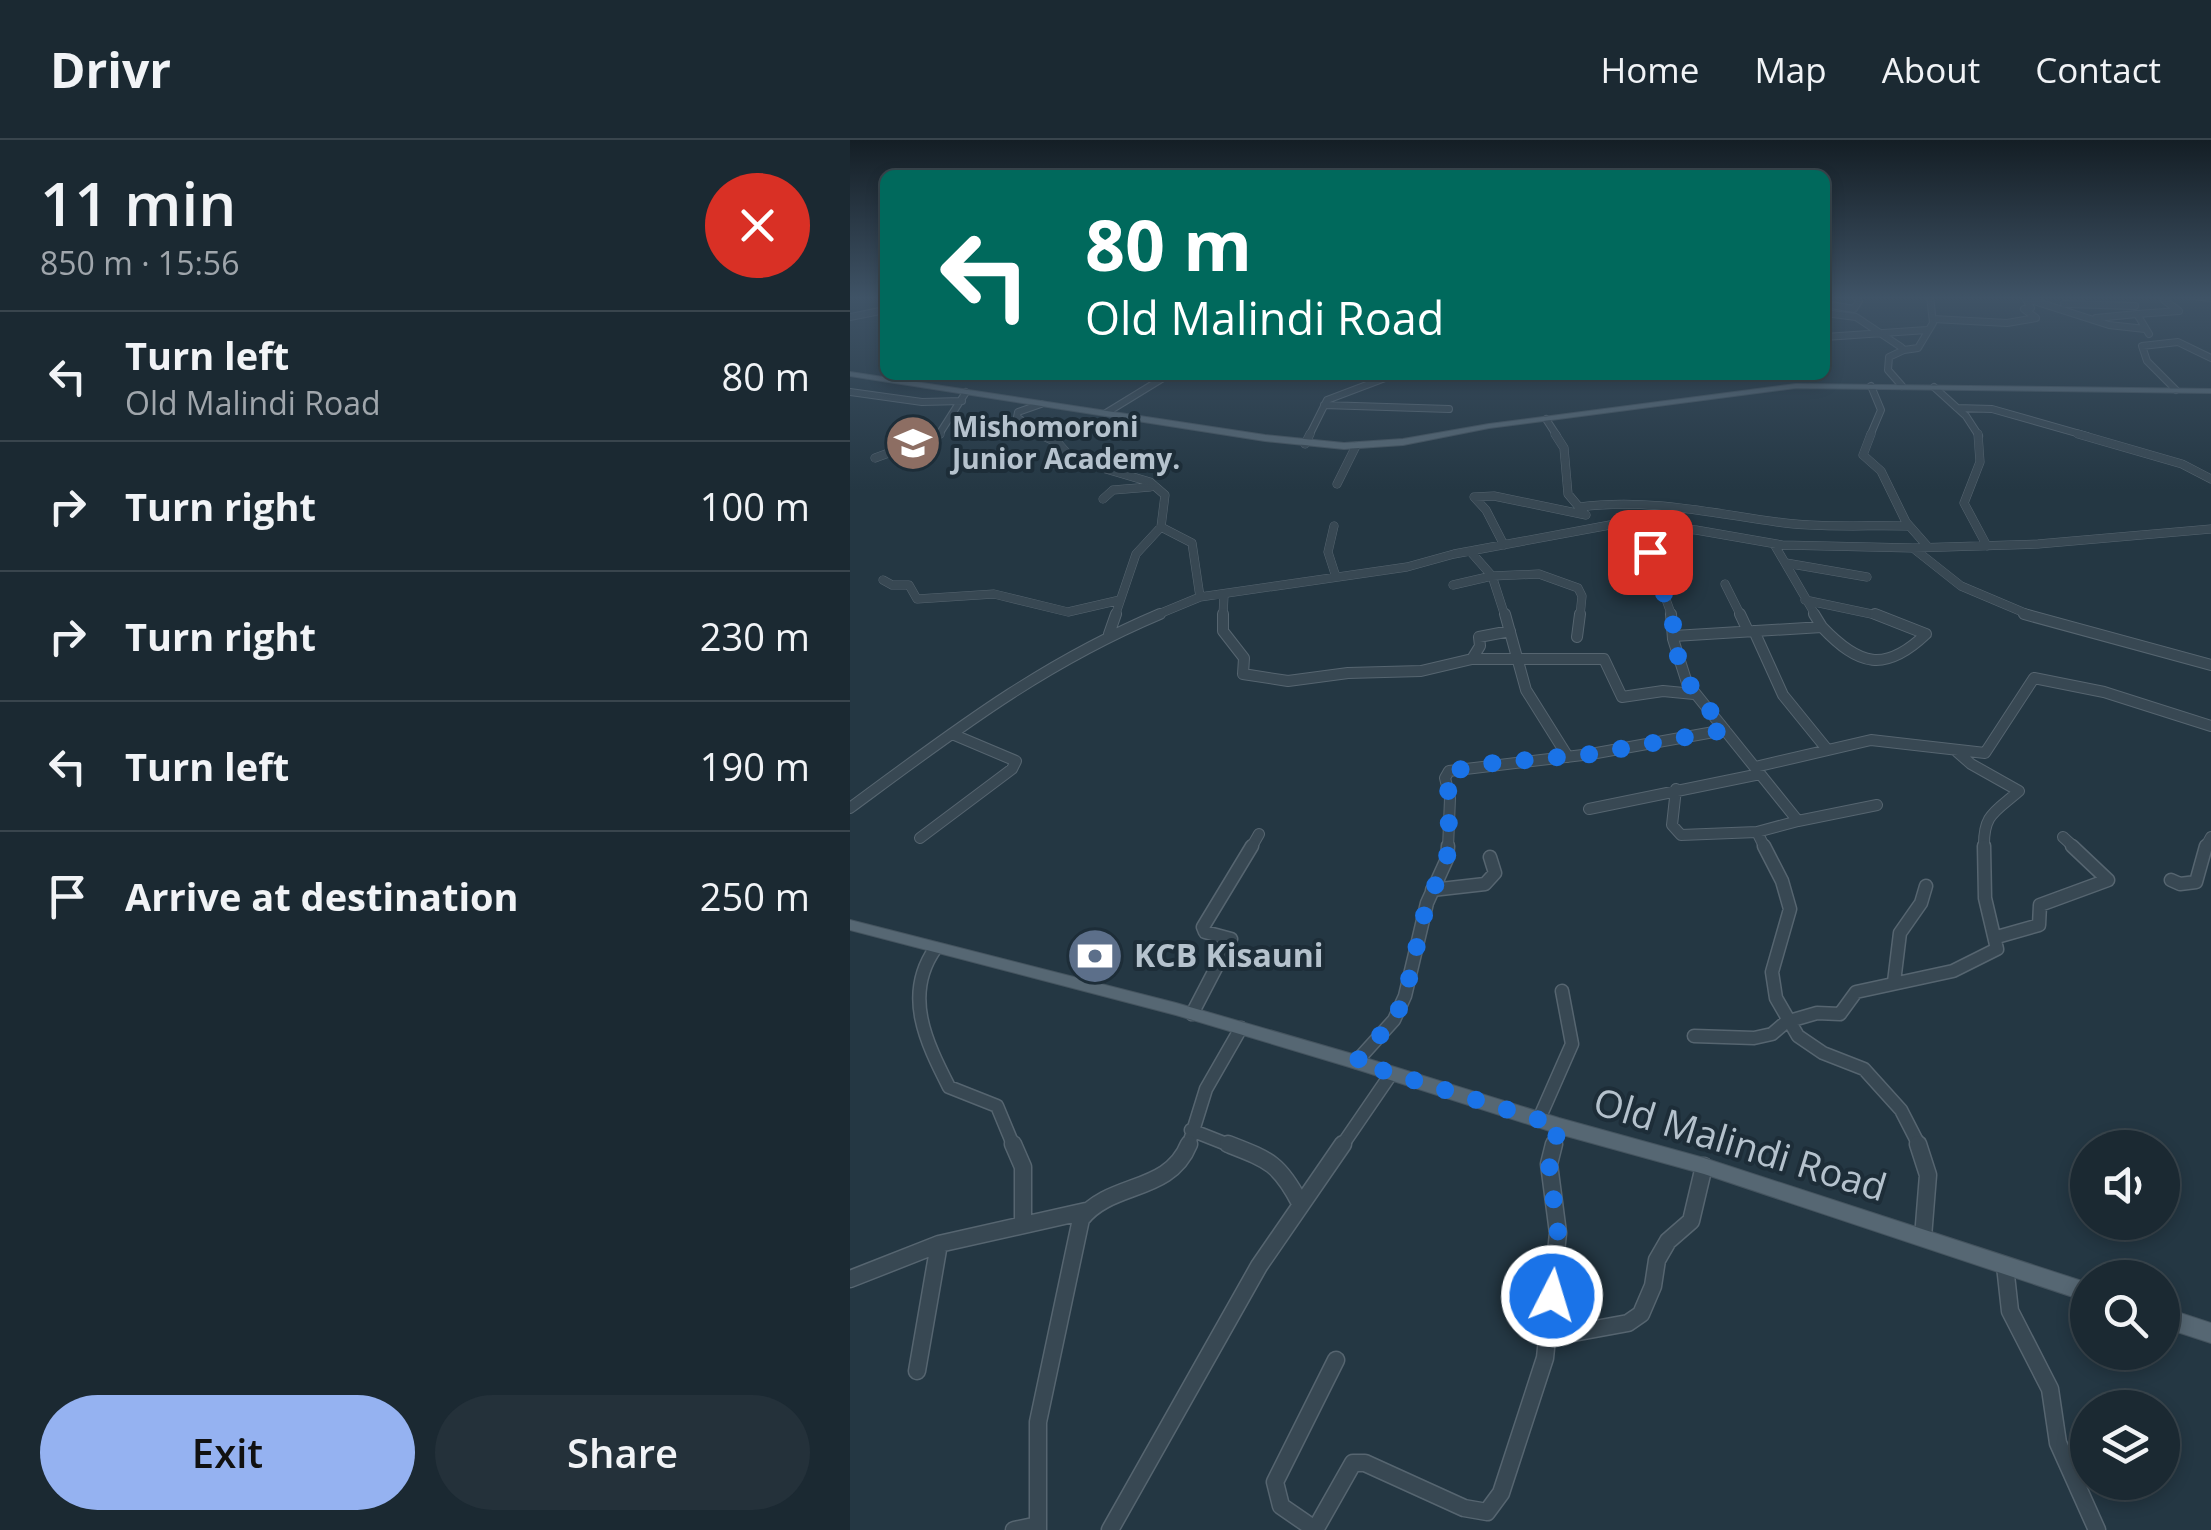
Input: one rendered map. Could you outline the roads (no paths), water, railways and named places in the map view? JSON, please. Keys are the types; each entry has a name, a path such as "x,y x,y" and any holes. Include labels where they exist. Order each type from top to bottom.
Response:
{"main road":[{"path":"850,374 880,380"},
{"path":"881,380 964,396 1306,444 1356,446 1774,388 2211,391"},
{"name":"Old Malindi Road","path":"850,926 1192,1014 1356,1062 1559,1126 1704,1166 2070,1287"},
{"path":"2180,1323 2211,1333"}],"street":[{"path":"1888,361 1888,370 1902,386"},
{"path":"2147,361 2176,390"},
{"path":"1106,413 1160,380"},
{"path":"1306,444 1324,405 1333,396 1383,380"},
{"path":"1871,386 1881,410 1863,455 1880,471 1908,526 1928,547"},
{"path":"1934,387 1969,417 1981,439 1982,456 1964,504 1987,546"},
{"path":"850,392 922,402 964,396"},
{"path":"876,458 937,438 964,396"},
{"path":"1041,404 1020,412 1016,418 1044,438 1058,442 1072,459 1160,488 1165,499 1161,527 1136,554 1109,634"},
{"path":"1324,405 1449,410"},
{"path":"1957,408 1992,409 2182,464 2211,478"},
{"path":"1546,419 1564,448 1567,491 1593,526"},
{"path":"1337,484 1356,446"},
{"path":"1102,499 1113,490 1160,488"},
{"path":"1504,545 1486,510 1474,497 1494,496 1547,510 1583,511 1609,502 1647,508 1684,504 1788,524 1908,526"},
{"path":"850,808 1006,693 1109,634 1200,597 1407,567 1593,526 1639,525 1774,544 1913,548 2211,529"},
{"path":"1639,525 1673,620 1684,677 1798,821"},
{"path":"1334,526 1328,552 1336,577"},
{"path":"1161,527 1192,543 1200,597"},
{"path":"1774,544 1786,562 1805,600 1822,627 1846,652 1867,661 1906,654 1926,634 1864,610 1805,600"},
{"path":"1913,548 1960,585 2015,610 2090,635 2211,665"},
{"path":"1470,551 1492,576 1526,690 1568,756"},
{"path":"1786,562 1867,577"},
{"path":"1453,586 1492,576 1539,574 1578,588 1582,596 1577,637"},
{"path":"882,580 892,585 909,585 917,599 994,594 1058,611 1088,610 1120,600"},
{"path":"1726,584 1782,695 1826,748"},
{"path":"1224,594 1223,631 1244,658 1242,672 1247,676 1302,680 1348,673 1421,671 1472,659 1604,659 1622,697 1672,691 1694,694"},
{"path":"1674,636 1822,627"},
{"path":"1472,659 1480,646 1479,637 1510,630"},
{"path":"1589,809 1757,770 1826,748 1879,740 1988,751 2034,678 2104,692 2211,726"},
{"path":"1356,1062 1401,1006 1432,890 1447,860 1450,798 1445,778 1449,772 1725,730"},
{"path":"920,838 1012,769 1016,761 952,734"},
{"path":"1694,1036 1754,1038 1772,1034 1786,1022 1817,1013 1840,1014 1856,992 1960,968 1995,950 1997,937 1985,898 1983,826 2019,791 2000,778 1972,768 1955,750"},
{"path":"1676,789 1672,824 1678,834 1757,832 1877,805"},
{"path":"1757,832 1782,881 1790,909 1772,972 1776,998 1786,1022 1798,1036 1822,1054 1864,1069 1900,1110 1922,1150 1928,1175 1923,1238"},
{"path":"1192,1014 1230,943 1228,937 1205,932 1203,926 1258,834"},
{"path":"1997,937 2039,925 2040,905 2108,880 2064,837"},
{"path":"2171,880 2180,884 2196,882 2201,854 2211,838"},
{"path":"1432,890 1485,884 1495,873 1490,858"},
{"path":"1894,982 1900,933 1921,902 1926,886"},
{"path":"935,949 923,967 918,1020 949,1086 997,1106 1022,1167 1023,1224"},
{"path":"1540,1119 1572,1044 1562,991"},
{"path":"850,1279 939,1244 1086,1211 1171,1172 1186,1151 1206,1088 1241,1028"},
{"path":"1110,1530 1205,1357 1300,1203 1391,1074"},
{"path":"1336,1360 1275,1482 1274,1498 1282,1510 1315,1530 1352,1464 1365,1463 1464,1508 1487,1512 1501,1493 1546,1358 1558,1233 1549,1164 1559,1126"},
{"path":"1192,1130 1270,1160 1283,1170 1300,1203"},
{"path":"1546,1338 1628,1323 1641,1314 1653,1286 1657,1260 1668,1241 1691,1221 1704,1166"},
{"path":"1014,1530 1038,1528 1042,1500 1036,1454 1038,1422 1076,1238 1086,1211"},
{"path":"917,1372 939,1244"},
{"path":"2005,1266 2010,1311 2050,1389 2062,1455 2097,1530"}],"place":[{"name":"Mishomoroni Junior Academy.","path":"913,443"},
{"name":"KCB Kisauni","path":"1095,956"}]}
